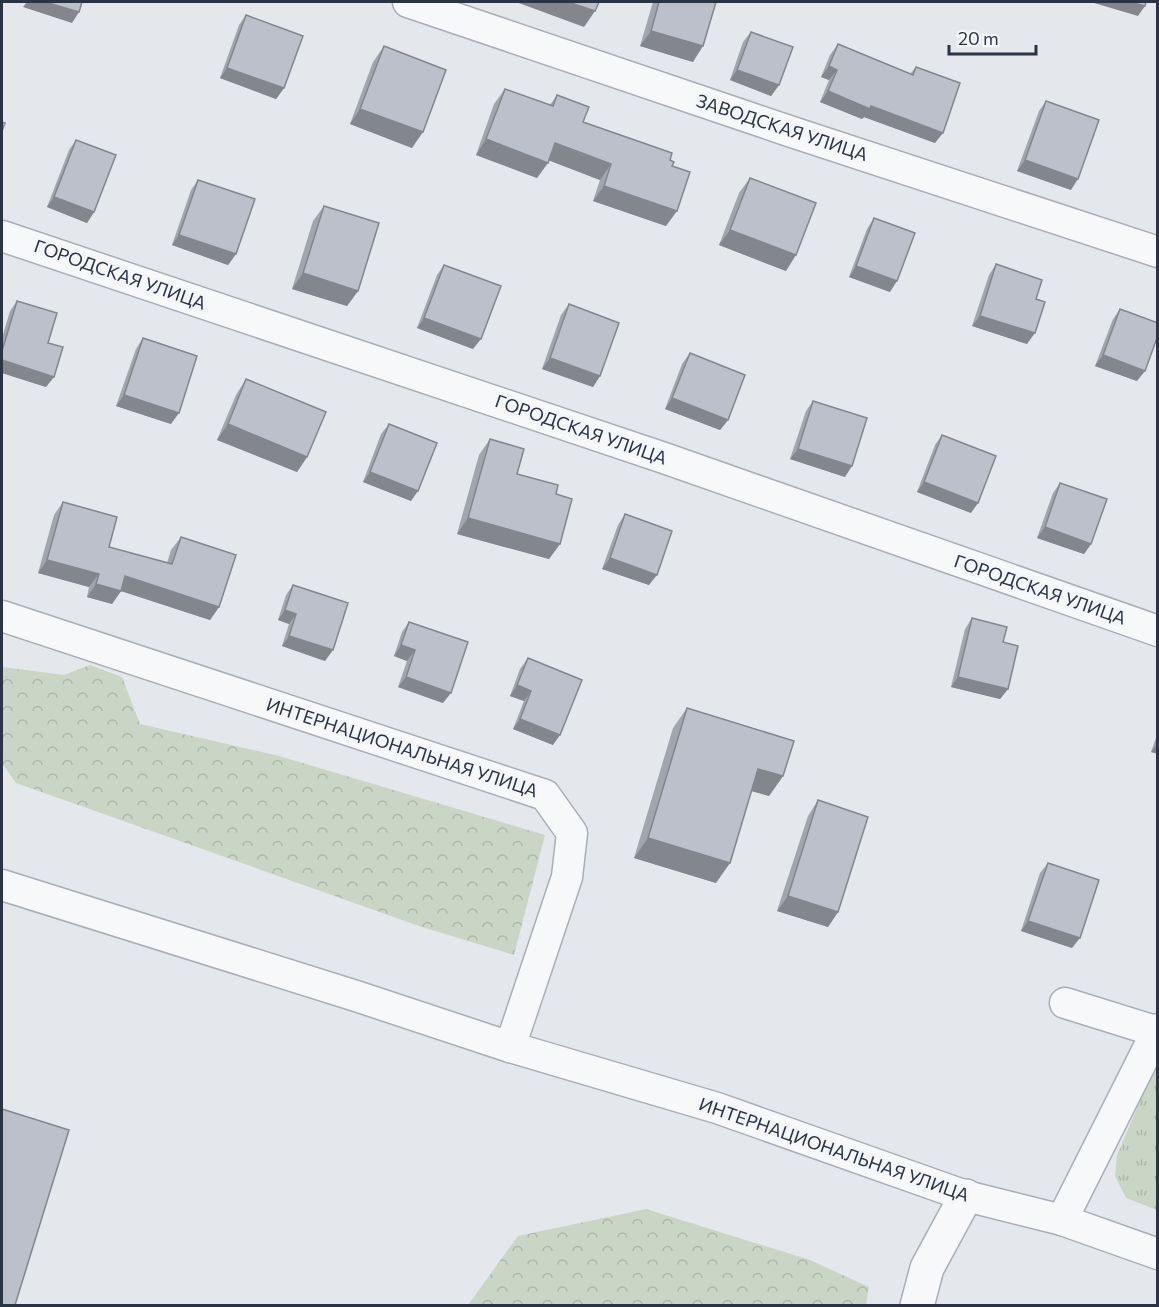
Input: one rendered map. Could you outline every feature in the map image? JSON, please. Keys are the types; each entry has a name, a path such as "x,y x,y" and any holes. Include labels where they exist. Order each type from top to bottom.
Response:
{"street":[{"name":"ЗАВОДСКАЯ УЛИЦА","path":"408,2 789,131 1158,252"},
{"name":"ГОРОДСКАЯ УЛИЦА","path":"2,236 664,458 1158,631"},
{"name":"ИНТЕРНАЦИОНАЛЬНАЯ УЛИЦА","path":"2,616 544,795 572,833 567,877 510,1047"},
{"name":"ИНТЕРНАЦИОНАЛЬНАЯ УЛИЦА","path":"2,885 356,996 510,1047 717,1108 966,1196 1062,1220 1158,1254"},
{"path":"1062,1220 1157,1031 1065,1003"},
{"path":"917,1305 927,1268 966,1196"}],"green space":[{"path":"90,665 122,677 140,724 279,756 545,835 514,955 422,927 16,783 2,763 2,667 64,675"},
{"path":"1157,1069 1157,1210 1126,1198 1115,1176 1117,1155 1153,1071"},
{"path":"646,1209 810,1260 869,1287 866,1305 468,1305 518,1236"}],"building":[{"path":"45,2 82,2 79,12"},
{"path":"568,2 599,2 595,11"},
{"path":"659,2 716,2 703,46 651,31"},
{"path":"1131,2 1146,2 1145,6"},
{"path":"246,15 303,36 284,88 227,68"},
{"path":"751,32 793,47 779,85 737,70"},
{"path":"838,44 913,75 916,67 960,83 943,133 871,106 870,109 828,91 837,70 829,66"},
{"path":"384,46 446,70 423,132 360,109"},
{"path":"505,89 553,106 557,95 589,107 583,122 672,153 670,160 674,162 672,166 690,172 677,211 604,186 611,164 555,143 548,163 486,139"},
{"path":"1046,101 1099,120 1078,179 1025,160"},
{"path":"76,140 116,155 94,212 54,197"},
{"path":"750,178 816,203 796,255 730,230"},
{"path":"198,180 255,199 236,254 179,235"},
{"path":"324,206 379,223 358,291 303,273"},
{"path":"874,218 915,233 897,281 856,266"},
{"path":"996,264 1042,280 1036,299 1045,302 1035,333 980,316"},
{"path":"444,265 501,286 481,339 424,318"},
{"path":"17,301 57,313 48,343 63,347 54,377 2,360 2,351"},
{"path":"569,304 619,323 600,376 550,358"},
{"path":"1120,309 1158,323 1158,335 1145,371 1103,355"},
{"path":"143,338 197,356 179,413 124,395"},
{"path":"690,353 745,375 728,420 672,398"},
{"path":"246,379 326,412 307,457 228,424"},
{"path":"813,401 867,418 852,466 798,449"},
{"path":"389,424 437,443 418,491 370,472"},
{"path":"942,435 996,456 978,503 924,482"},
{"path":"490,439 524,449 517,474 558,485 556,494 572,499 560,544 468,518"},
{"path":"1060,483 1107,499 1091,544 1045,527"},
{"path":"63,502 117,517 109,547 172,564 181,537 236,555 219,607 125,576 121,591 96,584 99,574 47,560"},
{"path":"625,514 672,531 657,575 610,558"},
{"path":"293,585 348,603 333,650 289,636 296,614 285,610"},
{"path":"972,618 1007,627 1003,642 1018,646 1008,689 958,677"},
{"path":"409,622 468,642 451,693 406,677 415,650 401,645"},
{"path":"528,658 582,680 560,735 520,719 531,691 517,685"},
{"path":"687,708 794,741 783,776 758,769 730,863 648,838"},
{"path":"818,800 868,817 838,912 788,896"},
{"path":"1048,863 1099,880 1080,938 1028,921"},
{"path":"2,1109 69,1130 15,1305 2,1305"}]}
